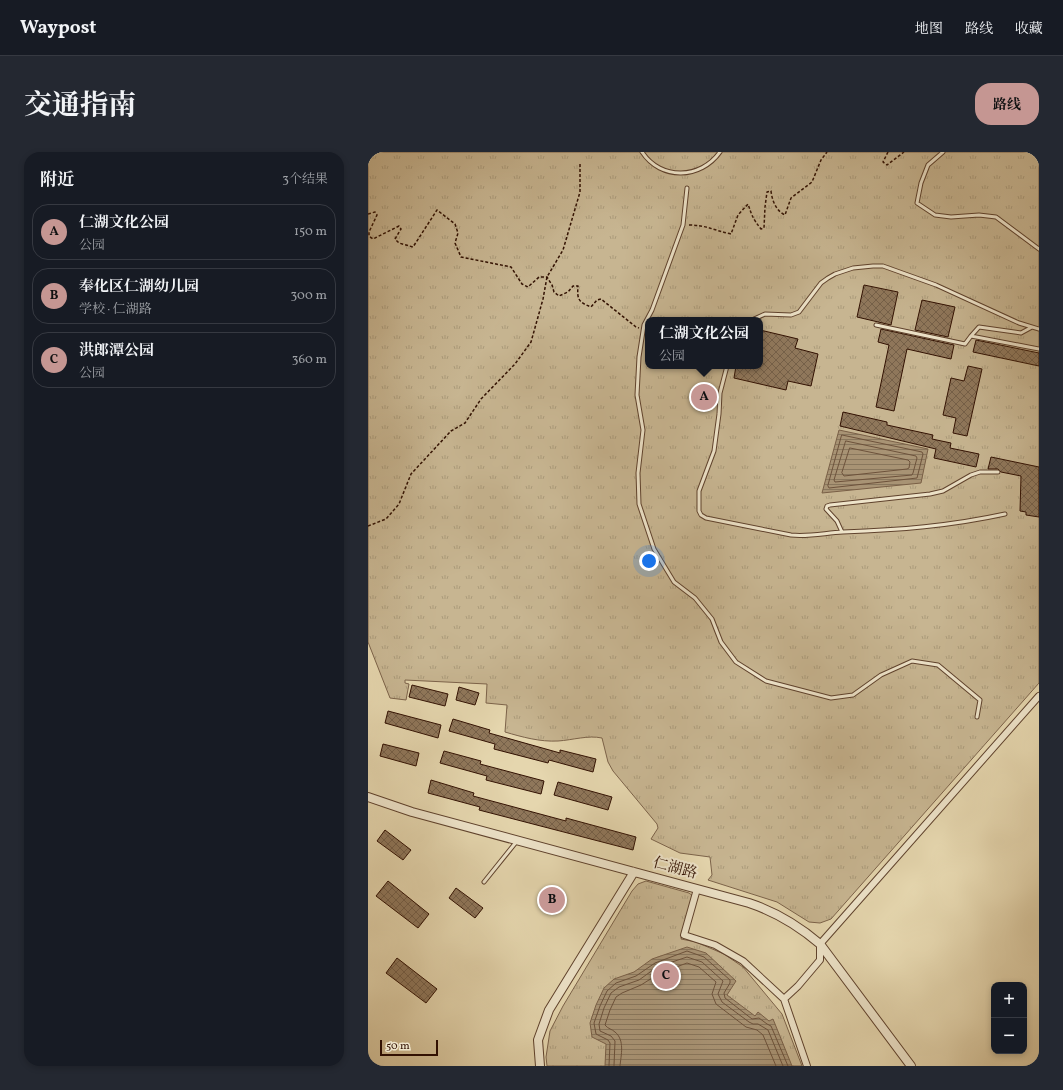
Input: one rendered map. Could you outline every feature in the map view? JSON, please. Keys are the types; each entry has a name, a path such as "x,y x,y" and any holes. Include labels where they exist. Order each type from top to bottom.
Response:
{"street":[{"path":"784,999 798,986 820,960 820,944 1039,696"},
{"name":"仁湖路","path":"368,797 412,812 749,903 768,910 795,925 820,944 912,1066"},
{"path":"540,1066 538,1040 549,1010 634,872"},
{"path":"697,889 684,934 715,944 743,961 784,999 807,1066"}],"lane":[{"path":"642,152 647,158 662,169 670,173 679,174 702,169 711,163 720,152"},
{"path":"943,152 928,165 921,183 918,203 935,215 951,217 979,215 996,217 1039,249"},
{"path":"649,317 683,225 687,188"},
{"path":"758,317 765,314 791,315 799,312 821,283 835,274 854,268 883,266 936,285 1019,323 1039,329"},
{"path":"876,325 965,344 979,327 1021,333 1032,327"},
{"path":"644,329 638,357 637,394 643,430 638,473 639,504 654,549 670,576 674,582 695,598 712,619 721,642 736,662 766,681 831,698 854,695 881,675 912,661 938,665 980,700 976,717"},
{"path":"971,336 1039,350"},
{"path":"726,369 720,393 714,451 699,491 699,511 701,515 706,518 802,536 842,532 874,532 925,528 968,522 1005,514"},
{"path":"842,532 837,521 826,509 830,504 930,494 943,491 971,475 980,472 998,472"},
{"path":"484,882 518,841"}],"path":[{"path":"683,225 706,226 720,232 731,234 738,215 748,204 751,215 755,221 761,229 764,228 767,192 771,191 772,200 782,214 785,215 791,198 812,182 821,160 827,152"},
{"path":"888,152 883,162 887,165 904,152"},
{"path":"368,526 386,519 399,504 411,474 451,431 465,423 481,399 515,364 531,342 543,299 547,277 563,250 580,192 580,164"},
{"path":"368,214 375,212 377,215 369,232 369,236 373,239 399,226 401,229 395,239 399,243 413,247 437,210 455,224 458,233 455,243 461,257 511,267 522,284 528,287 539,277 547,277"},
{"path":"547,277 554,292 559,296 568,292 573,286 578,286 577,297 582,304 591,307 601,299 636,327 644,329"}],"green space":[{"path":"368,152 1039,152 1039,683 831,919 820,923 809,922 777,902 708,880 712,875 710,857 680,853 651,839 658,828 657,824 613,771 608,762 602,738 591,737 545,741 505,732 507,705 486,703 487,684 405,680 405,683 409,684 406,700 390,698 368,642"},
{"path":"646,881 689,893 693,896 681,939 696,942 724,954 743,967 782,1014 802,1066 547,1066 546,1057 550,1031 563,1006 632,891 638,884"}],"water":[{"path":"839,430 928,449 921,483 822,493"},
{"path":"687,947 706,953 736,981 727,995 755,1016 758,1012 769,1021 773,1019 792,1066 605,1066 606,1044 592,1037 590,1023 604,988 614,979 634,972 652,959"}],"building":[{"path":"864,285 898,292 891,325 857,317"},
{"path":"922,300 955,307 948,337 915,330"},
{"path":"881,329 954,345 951,359 907,349 894,411 876,407 889,345 878,342"},
{"path":"763,331 798,339 795,348 818,354 811,386 788,381 786,390 734,378 736,369 763,369"},
{"path":"976,340 1039,353 1039,366 973,352"},
{"path":"968,366 982,369 967,436 953,433 956,418 943,415 951,378 964,381"},
{"path":"843,412 887,422 887,425 933,435 932,439 951,443 950,448 979,454 976,467 934,458 936,449 840,426"},
{"path":"991,457 1039,467 1039,517 1026,515 1026,512 1020,511 1021,476 1001,472 998,469 988,469"},
{"path":"412,685 448,694 445,706 409,697"},
{"path":"459,687 479,693 475,705 456,700"},
{"path":"388,711 441,725 438,738 385,723"},
{"path":"453,719 490,730 489,733 560,753 560,750 596,759 593,772 549,760 548,763 494,749 495,744 449,731"},
{"path":"383,744 419,753 416,766 380,756"},
{"path":"444,751 481,761 480,764 544,781 541,794 486,780 487,776 440,763"},
{"path":"431,780 474,793 473,796 566,821 566,818 636,837 633,850 479,810 480,807 428,793"},
{"path":"558,782 612,797 608,810 554,795"},
{"path":"385,830 411,850 403,860 377,841"},
{"path":"388,881 429,914 418,928 376,896"},
{"path":"456,888 483,908 475,918 449,898"},
{"path":"397,958 437,989 426,1003 386,973"}],"place":[{"name":"仁湖文化公园","path":"704,397"},
{"name":"奉化区仁湖幼儿园","path":"552,900"},
{"name":"洪郎潭公园","path":"666,976"}]}
